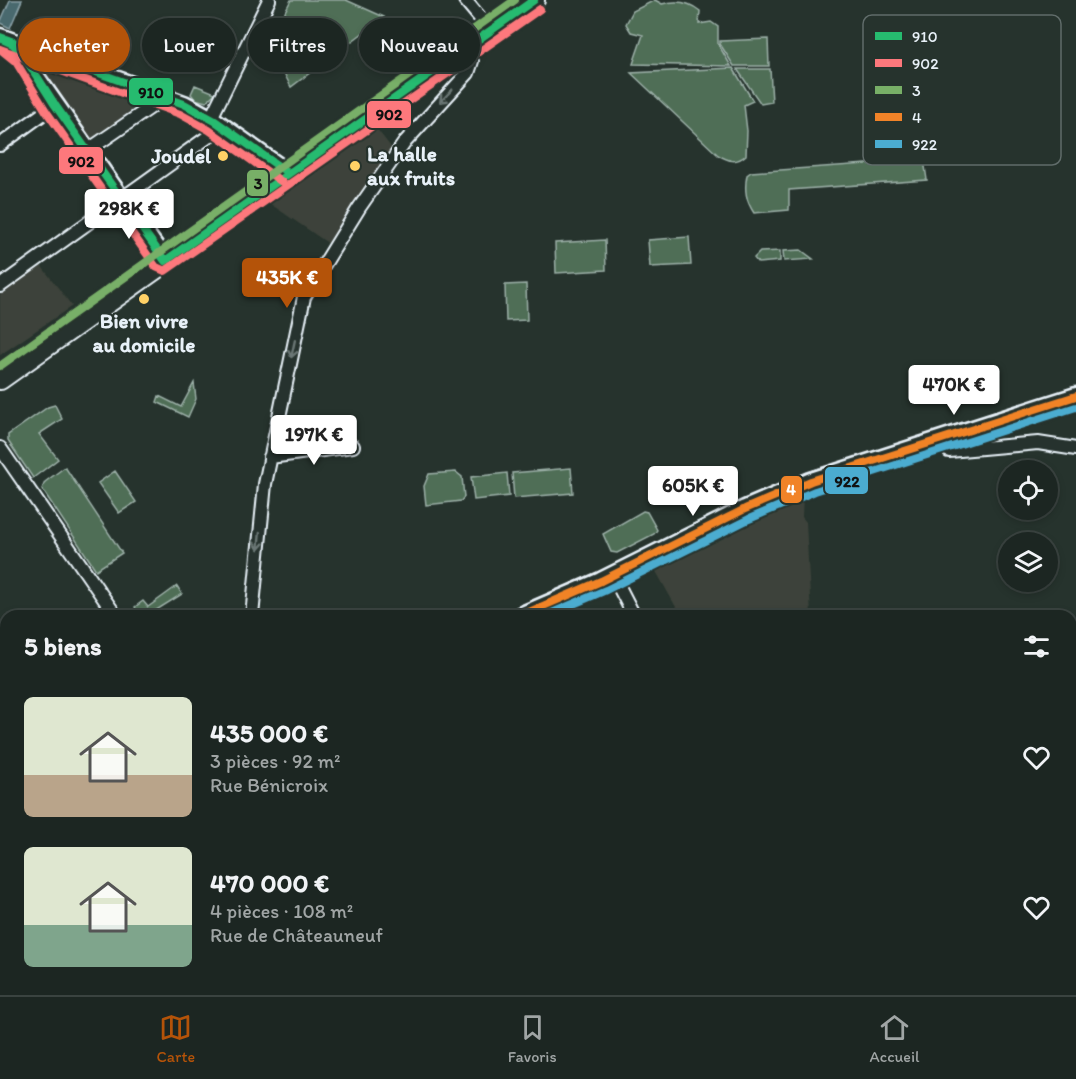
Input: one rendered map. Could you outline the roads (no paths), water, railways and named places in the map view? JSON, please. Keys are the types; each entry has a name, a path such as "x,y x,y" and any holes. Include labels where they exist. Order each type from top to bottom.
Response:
{"main road":[{"path":"480,39 533,0"},
{"path":"35,72 55,105 165,261"},
{"path":"90,72 184,104 217,122 288,173"},
{"path":"3,373 433,72"},
{"path":"534,610 613,575 775,496 843,470 1076,396"}],"street":[{"path":"0,286 121,199 217,122 269,0"},
{"path":"465,0 491,31"},
{"path":"253,610 265,484 304,297 359,208 405,142 468,72"},
{"path":"87,151 151,107 158,96"},
{"path":"0,145 55,105"},
{"path":"941,439 949,451 1038,443 1076,449"},
{"path":"270,457 353,446"},
{"path":"0,448 112,610"},
{"path":"613,575 631,610"}],"water":[{"path":"10,0 22,0 10,28 0,23"}],"place":[{"name":"Joudel","path":"223,156"},
{"name":"La halle aux fruits","path":"355,166"},
{"name":"Bien vivre au domicile","path":"144,299"}]}
